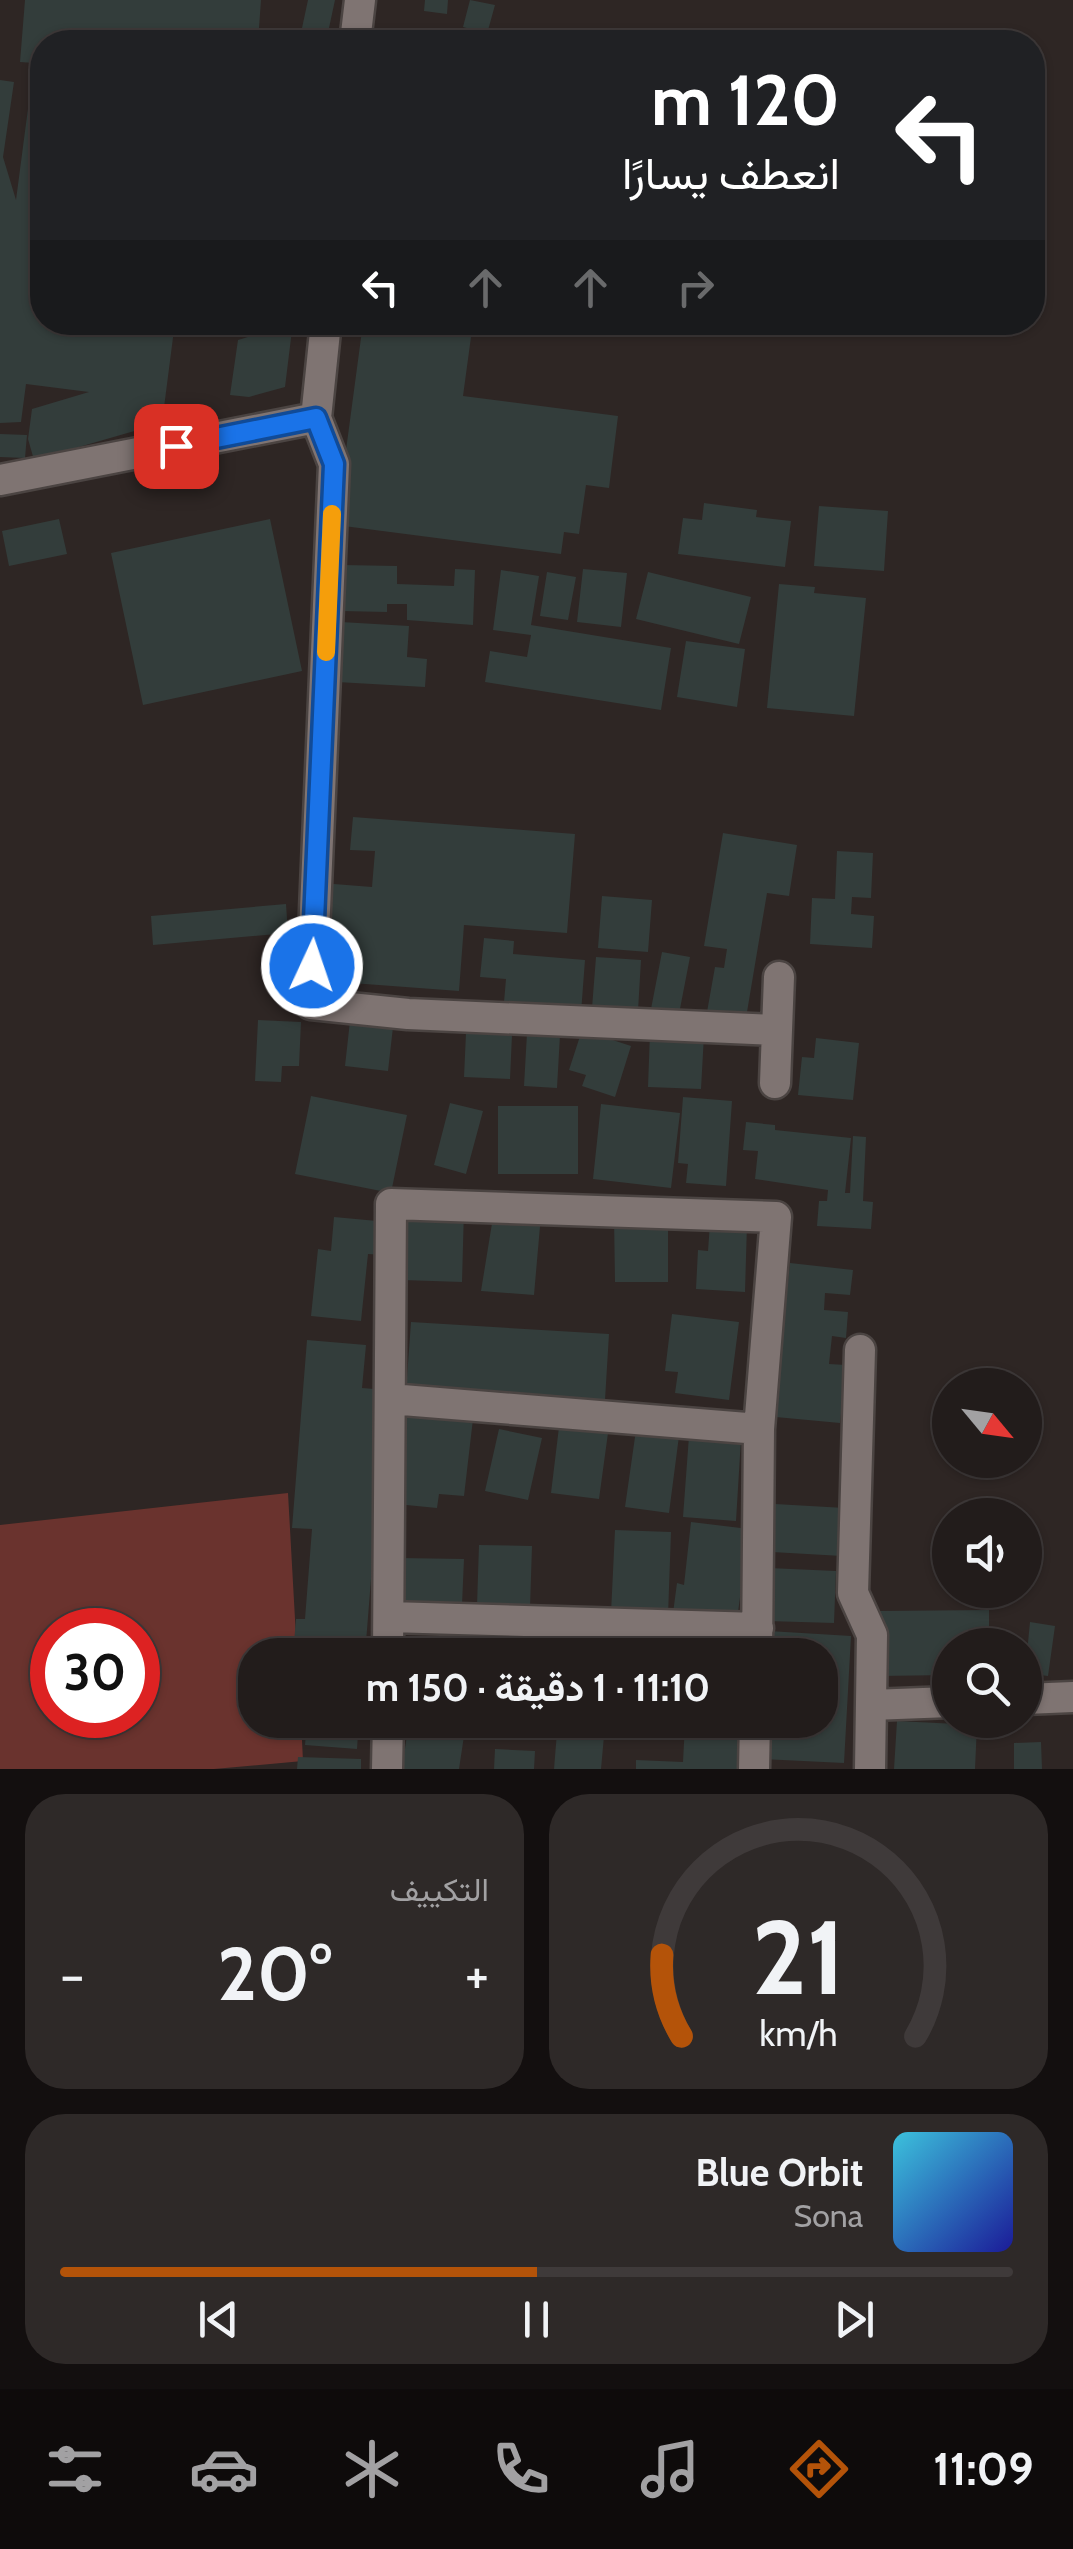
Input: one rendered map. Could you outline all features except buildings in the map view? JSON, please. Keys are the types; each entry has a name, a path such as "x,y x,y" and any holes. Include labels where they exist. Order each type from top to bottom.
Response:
{"street":[{"path":"356,30 360,0"},
{"path":"325,335 316,418 334,464 311,1004 408,1014 777,1030"},
{"path":"0,480 316,418"},
{"path":"774,1084 779,977"},
{"path":"388,1638 391,1204 776,1217 758,1428 757,1638"},
{"path":"860,1350 854,1593 872,1635 870,1769"},
{"path":"390,1398 758,1428"},
{"path":"388,1616 700,1638"},
{"path":"1042,1698 1073,1697"},
{"path":"871,1705 932,1703"},
{"path":"387,1769 388,1738"},
{"path":"754,1769 755,1738"}],"shaded area":[{"path":"288,1493 296,1638 238,1638 238,1738 302,1738 303,1761 214,1769 0,1769 0,1525"}],"slow traffic":[{"path":"326,652 332,514"}],"route":[{"path":"176,446 316,418 334,464 312,966"}]}
